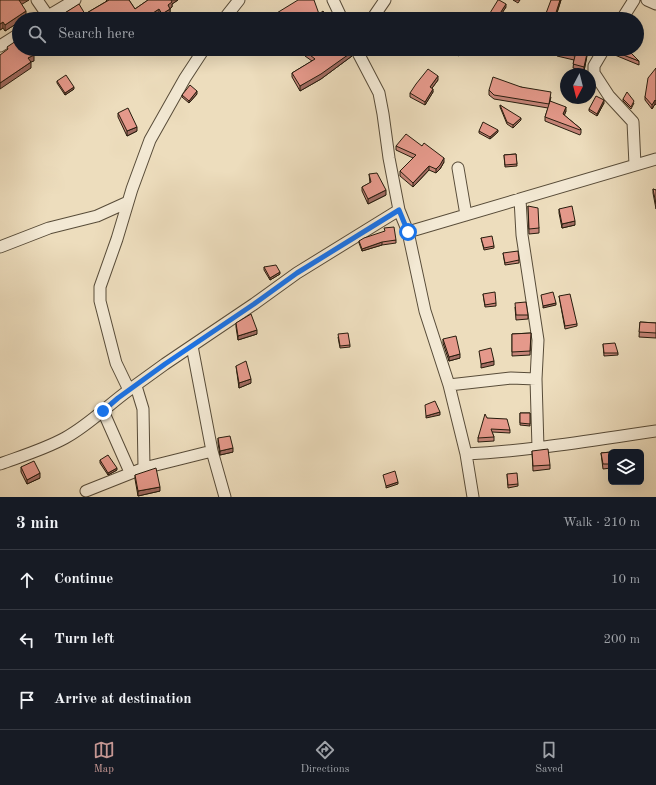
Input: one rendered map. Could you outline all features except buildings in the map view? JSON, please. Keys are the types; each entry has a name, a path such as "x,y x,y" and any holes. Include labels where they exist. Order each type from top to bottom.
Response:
{"street":[{"path":"37,0 43,12"},
{"path":"56,12 75,0"},
{"path":"230,12 239,0"},
{"path":"333,0 339,12"},
{"path":"377,12 385,0"},
{"path":"626,12 634,0"},
{"path":"647,0 656,4"},
{"path":"0,46 12,38"},
{"path":"144,468 143,409 133,388 116,363 99,293 128,202 150,140 185,78 199,56"},
{"path":"360,56 379,93 399,210 408,232 425,311 449,385 466,454 473,497"},
{"path":"600,56 594,66 594,73 609,96 633,122 635,165"},
{"path":"408,232 656,159"},
{"path":"458,168 466,214"},
{"path":"520,199 522,235 538,340 536,379 538,448"},
{"path":"0,247 49,228 98,216 128,202"},
{"path":"0,464 65,438 165,364 297,273 399,210"},
{"path":"192,346 212,451 225,497"},
{"path":"449,385 511,378 536,379"},
{"path":"103,411 130,472"},
{"path":"466,454 538,448 656,431"},
{"path":"86,491 130,472 212,451"}],"route":[{"path":"103,411 118,398 165,364 297,273 399,210 408,232"}]}
